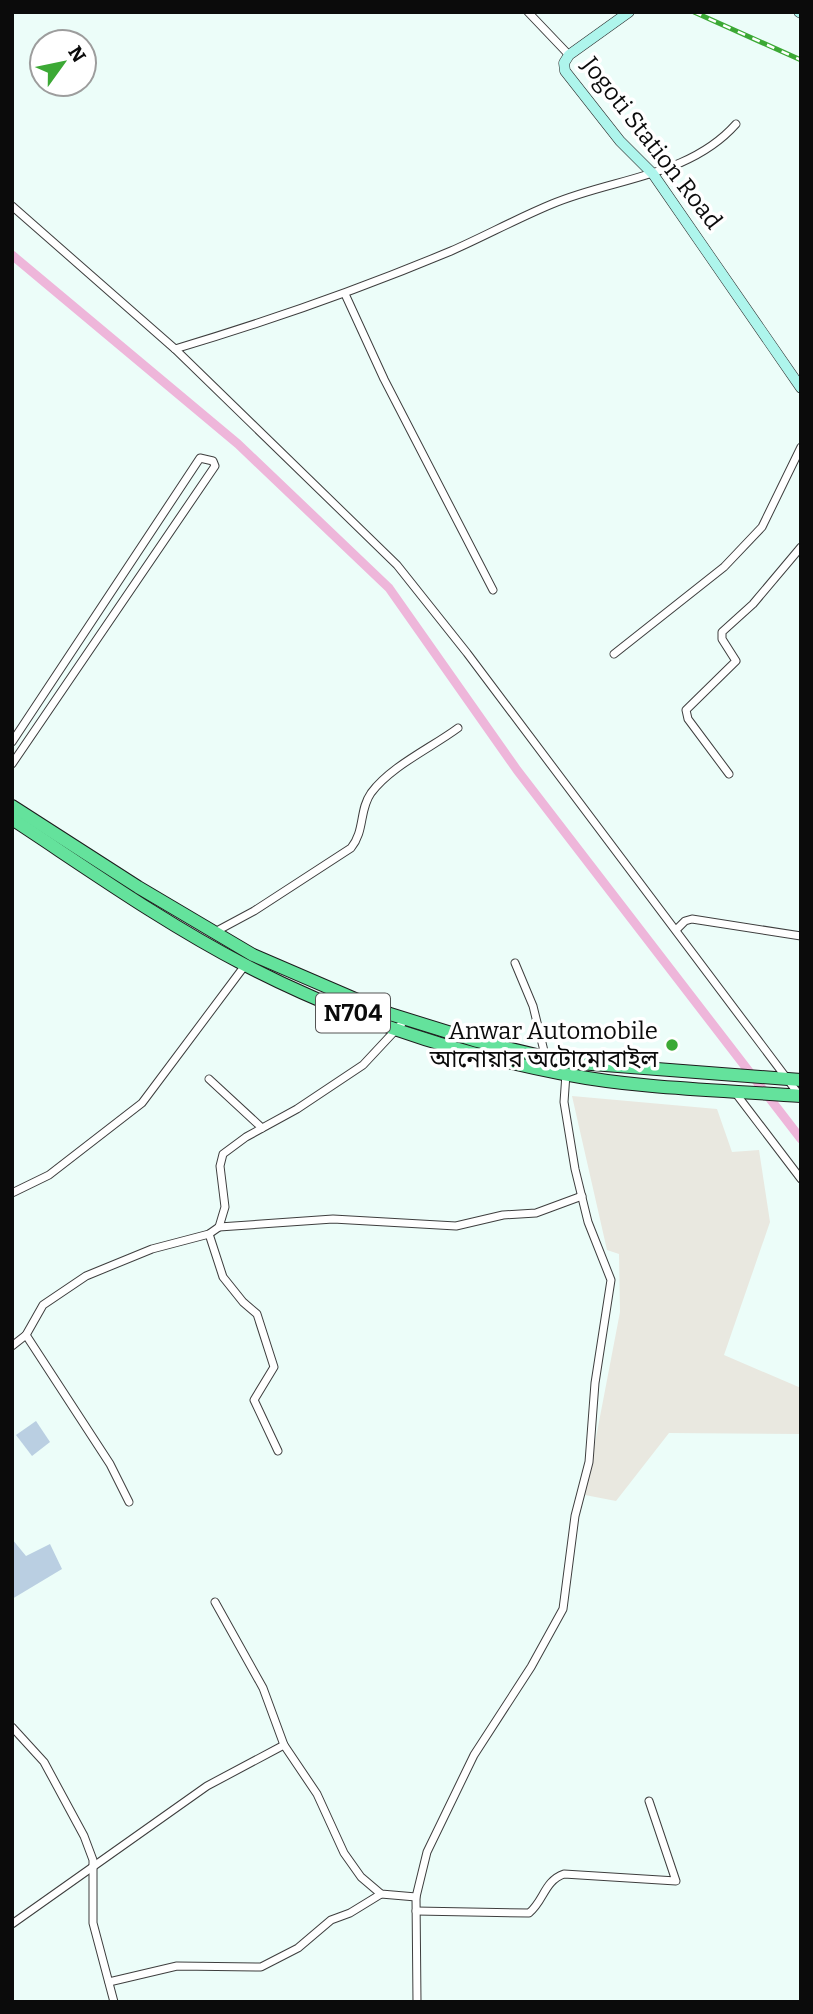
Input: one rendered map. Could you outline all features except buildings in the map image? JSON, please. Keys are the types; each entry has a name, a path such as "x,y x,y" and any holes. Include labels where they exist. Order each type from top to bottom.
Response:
{"highway":[{"name":"N704","path":"12,806 213,933 249,960"},
{"name":"N704","path":"12,819 134,899 249,960 396,1030 472,1052 566,1068 797,1096"},
{"name":"N704","path":"302,985 477,1041 545,1055 566,1068 725,1073 795,1080"}],"street":[{"path":"528,12 569,55"},
{"name":"Jogoti Station Road","path":"629,12 569,55 564,63 565,71 620,141 653,174 801,388"},
{"path":"175,349 287,316 454,250 555,202 653,174 703,152 736,124"},
{"path":"12,206 175,349 397,565 676,930 795,1080 797,1096"},
{"path":"345,294 384,379 494,590"},
{"path":"614,654 724,567 762,527 801,447"},
{"path":"12,742 200,458 214,461 215,466 12,764"},
{"path":"729,774 688,719 686,710 736,661 722,639 722,632 753,604 801,547"},
{"path":"213,933 276,898 351,849 360,836 369,795 384,780 458,728"},
{"path":"676,930 685,921 692,919 801,936"},
{"path":"12,1193 49,1175 142,1103 249,960"},
{"path":"515,963 533,1006 545,1055"},
{"path":"219,1227 225,1207 220,1166 223,1154 363,1065 406,1019"},
{"path":"416,2002 416,1897 427,1852 474,1755 531,1667 564,1606 575,1516 589,1462 595,1383 611,1280 588,1222 582,1196 564,1102 566,1068"},
{"path":"209,1079 262,1128"},
{"path":"735,1090 801,1179"},
{"path":"12,1346 26,1335 43,1305 86,1276 152,1248 209,1234 219,1227 333,1219 456,1226 503,1215 536,1213 582,1196"},
{"path":"209,1234 223,1277 243,1302 257,1314 267,1337 274,1367 254,1401 278,1451"},
{"path":"26,1335 110,1464 129,1502"},
{"path":"215,1602 263,1688 284,1745 317,1794 344,1853 361,1877 381,1894 416,1897"},
{"path":"12,1727 44,1762 84,1836 94,1864 93,1923 114,2002"},
{"path":"12,1924 207,1786 284,1745"},
{"path":"416,1911 529,1913 536,1907 549,1883 564,1874 676,1881 649,1801"},
{"path":"109,1982 177,1966 261,1968 298,1948 331,1920 350,1913 381,1894"}],"shaded area":[{"path":"572,1096 717,1109 732,1152 759,1150 770,1222 724,1355 801,1388 801,1434 669,1433 616,1501 585,1495 620,1312 619,1254 607,1250"},
{"path":"36,1421 50,1442 32,1456 16,1435"},
{"path":"12,1539 26,1556 50,1544 62,1569 12,1599"}],"waterway":[{"path":"12,255 238,444 389,588 517,770 801,1139"}],"railway":[{"path":"694,12 801,60"}],"place":[{"name":"Anwar Automobile আনোয়ার অটোমোবাইল","path":"672,1045"}]}
